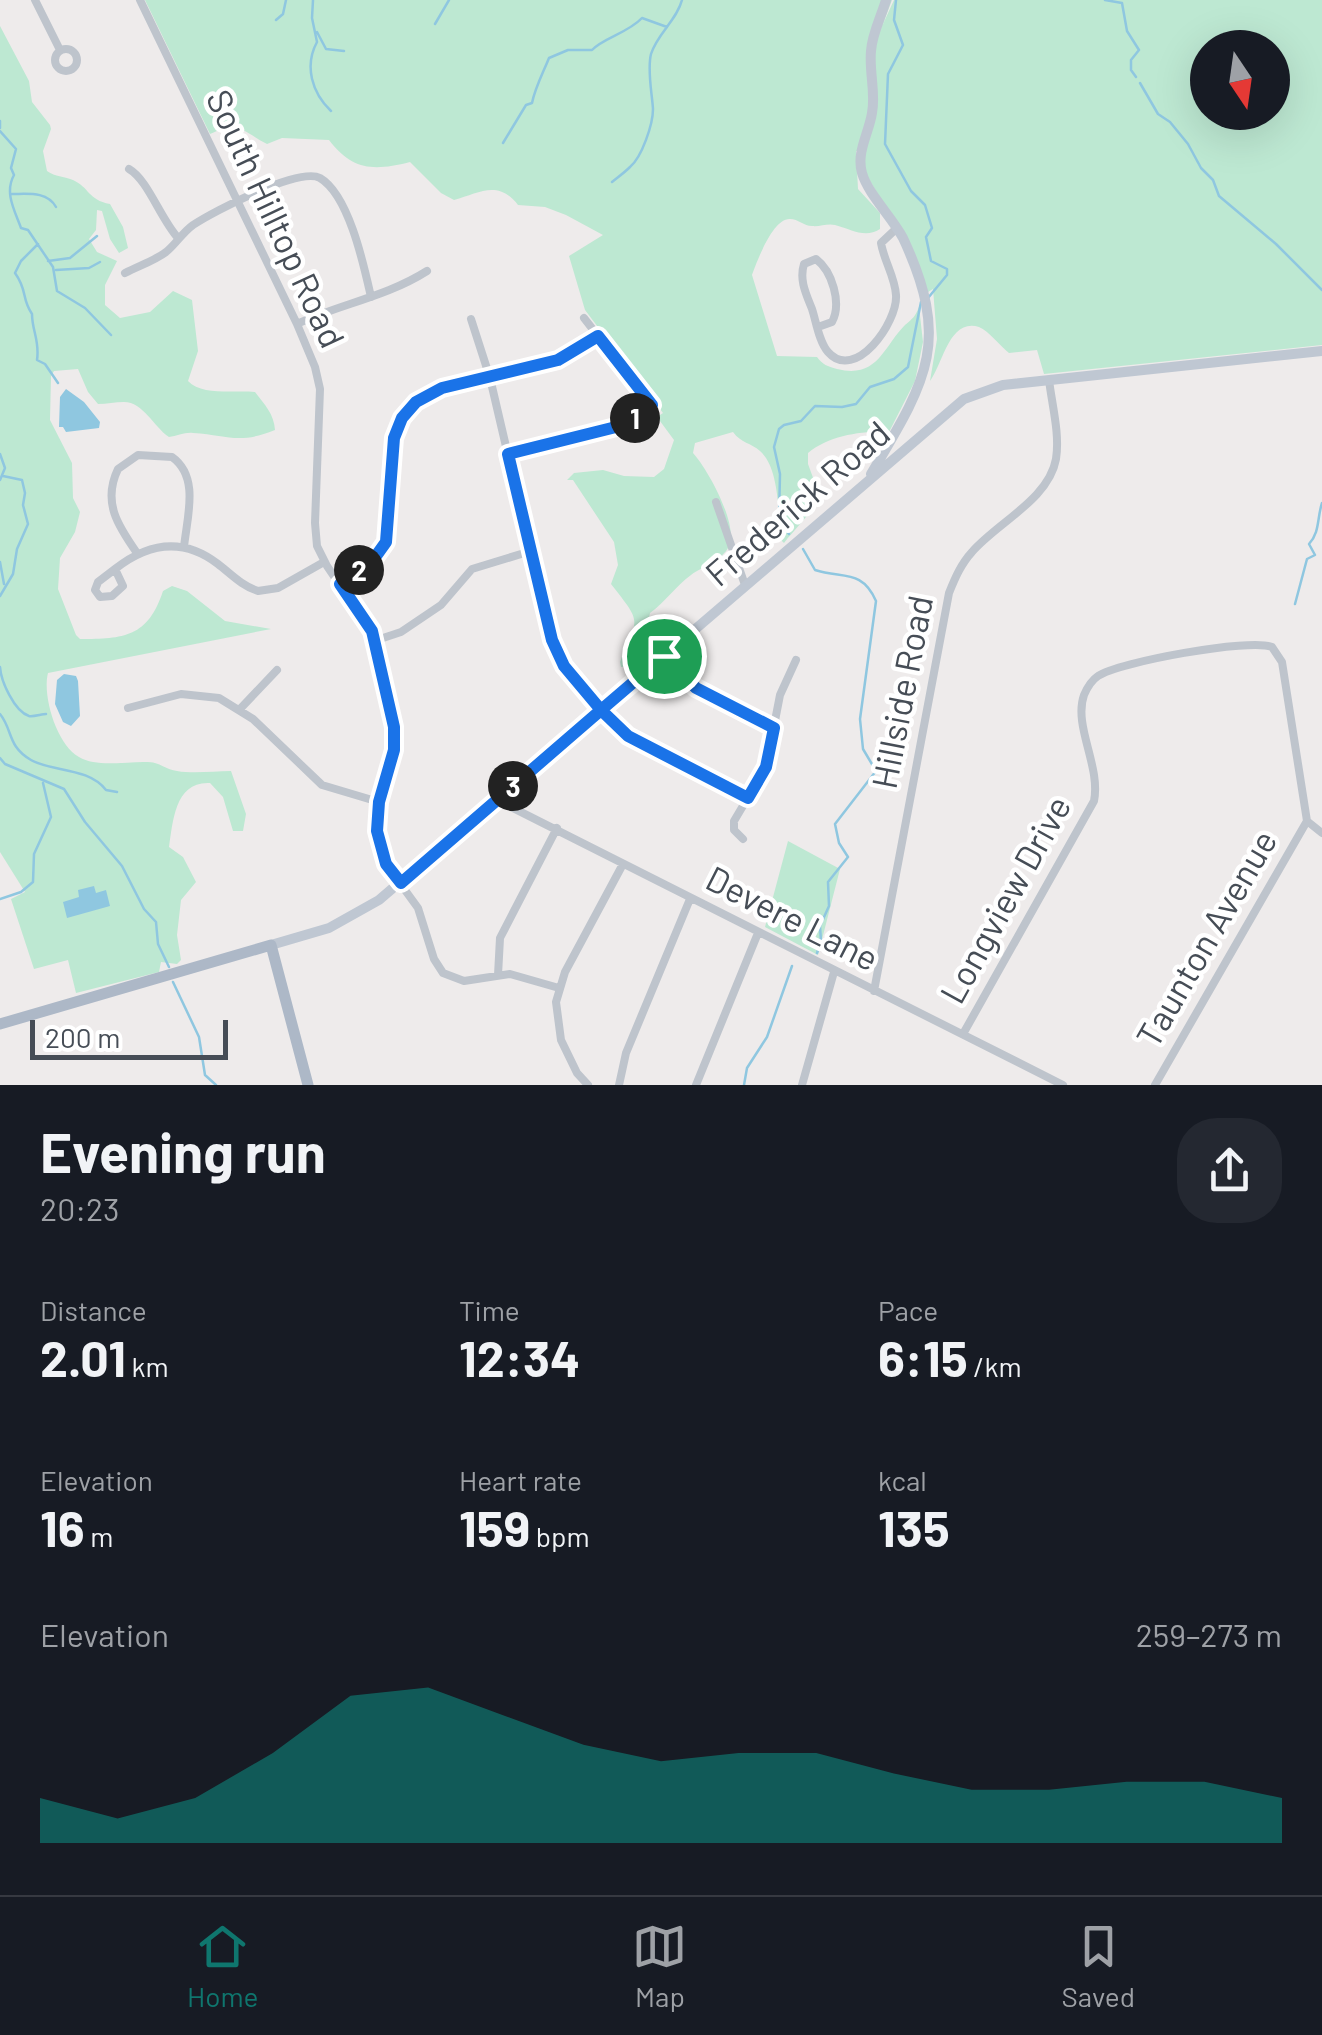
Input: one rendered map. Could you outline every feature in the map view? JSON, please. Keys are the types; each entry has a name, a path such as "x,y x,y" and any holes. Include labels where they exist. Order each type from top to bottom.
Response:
{"main road":[{"path":"865,484 898,429 922,377 930,330 927,298 898,228 866,182 860,163 873,108 870,52 886,0"},
{"name":"Frederick Road","path":"0,1024 344,922 401,883 964,399 1003,385 1322,352"},
{"path":"271,946 308,1085"}],"street":[{"path":"36,0 60,50"},
{"name":"South Hilltop Road","path":"140,0 296,324 319,382 315,523 318,546 324,562 365,618 374,642 395,740 379,802 379,842 386,864 418,908 434,959 443,973 464,981 498,975"},
{"path":"129,169 142,178 156,209 178,238"},
{"path":"125,273 168,250 202,220 294,177 312,175 333,192 351,228 371,297"},
{"path":"818,327 832,322 836,312 830,277 816,259 804,264 801,275 818,327 828,352 841,359 863,354 885,333 894,314 896,292 880,243 898,228"},
{"path":"296,324 335,307 401,287 427,271"},
{"path":"508,454 616,427 652,405 584,318"},
{"path":"470,320 490,378 555,650 564,666 628,736 748,798"},
{"path":"340,584 376,556 386,542 394,438 408,409 433,391 558,360 598,336"},
{"name":"Hillside Road","path":"874,992 949,594 974,548 1034,495 1052,472 1057,443 1049,380"},
{"path":"137,553 114,518 111,502 118,469 138,454 172,457 187,473 190,490 184,548"},
{"path":"716,502 745,585"},
{"path":"116,570 137,553 155,547 184,548 201,553 244,586 258,591 278,588 324,562"},
{"path":"374,642 401,632 441,606 472,569 531,551"},
{"name":"Longview Drive","path":"963,1034 1090,812 1096,785 1082,708 1091,683 1116,669 1225,646 1254,643 1272,647 1282,662 1307,821"},
{"path":"664,656 696,688 774,728"},
{"path":"742,839 734,830 734,821 766,767 780,695 796,660"},
{"path":"240,709 276,670"},
{"path":"128,708 194,693 220,698 240,709 322,785 379,802"},
{"name":"Devere Lane","path":"497,800 1063,1085"},
{"path":"1307,821 1322,833"},
{"name":"Taunton Avenue","path":"1156,1085 1307,821"},
{"path":"557,828 500,938 498,975 521,976 559,988"},
{"path":"588,1085 577,1073 561,1040 556,1013 559,988 622,864"},
{"path":"619,1085 626,1053 690,899"},
{"path":"696,1085 758,934"},
{"path":"802,1085 834,972"}],"green space":[{"path":"145,0 892,0 883,24 894,0 1322,0 1322,345 1044,374 1037,350 1009,353 983,329 969,326 948,344 930,381 937,339 933,289 928,292 914,254 865,172 864,151 856,151 858,189 880,213 880,229 863,233 832,225 806,225 793,219 784,221 766,241 752,275 777,356 817,357 837,369 851,371 871,365 919,307 923,342 915,381 889,432 847,435 808,453 819,494 784,543 775,480 760,451 733,432 695,443 693,453 726,511 729,546 650,613 654,629 668,637 638,665 621,667 634,621 611,584 618,565 614,542 573,480 567,480 574,473 603,470 624,476 654,477 664,469 674,440 657,417 663,413 585,310 569,256 603,235 545,207 518,205 496,190 454,200 441,193 410,162 365,166 347,158 329,140 282,138 267,144 246,131 220,130 210,134"},
{"path":"0,26 29,81 32,102 50,125 43,151 47,171 73,180 97,200 110,204 123,227 128,248 119,253 110,239 102,211 97,210 96,230 89,239 97,252 117,261 105,285 105,305 120,318 150,312 173,291 192,300 198,351 188,381 210,391 255,392 271,414 275,430 242,438 190,433 169,437 131,403 98,404 78,369 54,371 51,376 50,420 72,463 73,498 80,512 75,532 60,558 58,589 76,635 80,639 96,639 132,632 150,618 163,591 172,586 187,591 225,621 271,629 48,673 47,694 53,719 64,742 79,757 103,763 152,762 184,772 231,771 246,814 243,831 233,831 223,797 210,783 189,788 178,804 169,847 183,857 196,882 181,900 177,935 181,960 177,964 161,962 159,972 76,993 68,960 34,969 11,899 25,892 0,852"},
{"path":"788,841 840,869 818,955 765,927"}],"water":[{"path":"66,389 84,402 100,422 99,428 66,432 59,427 60,397"},
{"path":"64,674 76,676 78,681 80,716 71,726 63,722 55,704 57,680"},
{"path":"94,886 96,893 106,890 110,906 67,918 63,902 79,897 78,890"}],"waterway":[{"path":"276,20 283,14 286,0"},
{"path":"313,0 317,42 311,60 312,79 331,111"},
{"path":"435,24 449,0"},
{"path":"612,182 639,156 646,140 653,109 651,54 682,0"},
{"path":"896,0 894,20 903,45 888,74 885,144 911,191 925,205 932,228 926,237 931,261 947,269 947,275 928,298"},
{"path":"1105,0 1122,3 1127,31 1139,50 1131,60 1136,77"},
{"path":"503,143 526,105 532,103 549,58 568,50 592,50 642,18 667,27"},
{"path":"317,32 326,49 344,51"},
{"path":"1140,83 1158,114 1188,144 1201,168 1213,180 1219,196 1322,290"},
{"path":"0,121 0,128"},
{"path":"0,131 16,149 10,195 21,228 28,230 53,267 57,291 85,308 111,335"},
{"path":"12,194 42,196 56,207"},
{"path":"48,261 70,258 97,236"},
{"path":"38,244 15,273 32,314 37,360 45,364 58,383"},
{"path":"56,270 89,268 100,262"},
{"path":"789,534 779,519 780,474 774,447 779,429 801,421 815,406 856,404 870,387 894,379 908,367 921,302"},
{"path":"0,454 5,468 0,480"},
{"path":"0,596 13,574 17,549 28,524 22,480 3,476"},
{"path":"1295,604 1307,559 1315,555 1309,544 1317,530 1322,503"},
{"path":"803,549 815,570 858,580 876,601 860,719 863,749 876,771 835,824 839,843 848,857 828,882 829,906 820,926 817,953"},
{"path":"0,562 4,584"},
{"path":"0,667 18,708 29,716 46,714"},
{"path":"0,714 23,755 49,767 90,777 106,790 117,792"},
{"path":"0,758 5,764 64,789 85,822 122,866 144,909 156,922 158,944 169,967"},
{"path":"0,899 21,892 33,882 34,854 51,817 43,783"},
{"path":"744,1085 747,1068 767,1037 792,966"},
{"path":"173,982 199,1037 205,1075 216,1085"}],"route":[{"path":"664,656 601,710 564,666 552,640 508,454 616,427 652,405 598,336 558,360 433,391 408,409 394,438 386,542 376,556 340,584 372,631 394,727 394,750 379,802 377,831 386,864 401,883 601,710 628,736 748,798 771,755 774,728 696,688 664,656"}]}
